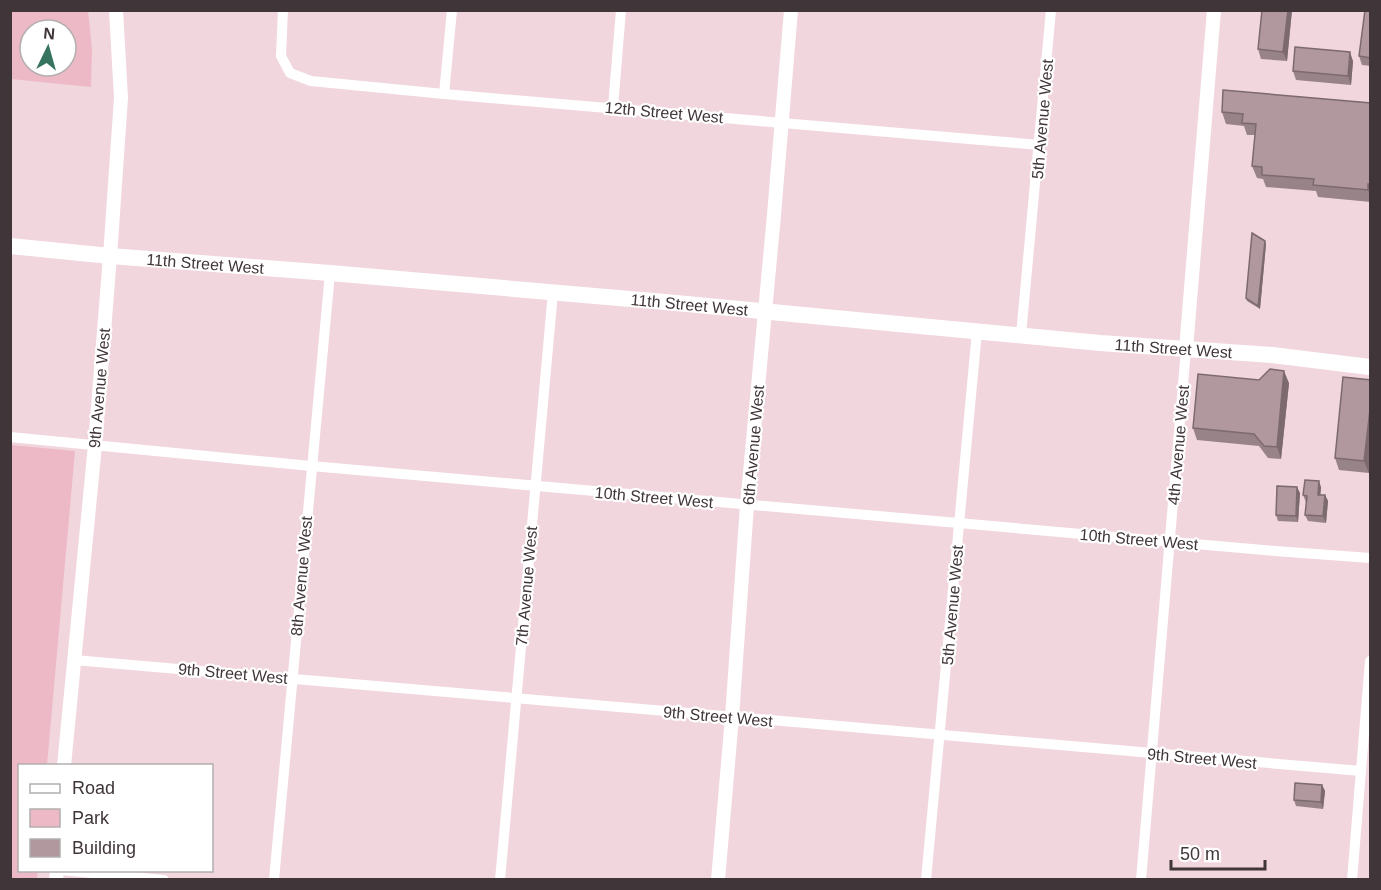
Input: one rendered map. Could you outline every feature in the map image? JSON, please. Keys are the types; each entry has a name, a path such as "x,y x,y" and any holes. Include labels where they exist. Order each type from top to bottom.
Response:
{"main road":[{"name":"11th Street West","path":"10,246 553,292 1081,342 1272,355 1371,367"}],"street":[{"name":"9th Avenue West","path":"64,764 94,445 121,98 116,10"},
{"name":"12th Street West","path":"283,10 281,57 290,73 311,81 1040,145"},
{"path":"444,94 452,10"},
{"path":"612,107 621,10"},
{"name":"6th Avenue West","path":"718,879 747,505 791,10"},
{"name":"5th Avenue West","path":"1021,335 1052,10"},
{"name":"4th Avenue West","path":"1141,879 1214,10"},
{"name":"8th Avenue West","path":"274,879 330,273"},
{"name":"7th Avenue West","path":"500,879 553,292"},
{"name":"5th Avenue West","path":"926,879 977,332"},
{"name":"10th Street West","path":"10,437 959,524 1371,558"},
{"name":"9th Street West","path":"75,660 1361,771"},
{"path":"1352,879 1371,662"},
{"path":"82,872 164,879"}],"green space":[{"path":"10,11 88,11 92,49 91,87 11,79"},
{"path":"11,445 75,451 47,764 18,764 18,872 38,872 37,879 11,879"}],"building":[{"path":"1262,10 1288,10 1283,52 1258,49"},
{"path":"1365,10 1371,10 1371,58 1359,56"},
{"path":"1295,47 1350,52 1348,76 1293,71"},
{"path":"1223,90 1371,103 1371,184 1368,184 1368,190 1313,185 1314,179 1262,175 1262,167 1252,166 1256,124 1242,123 1243,114 1222,112"},
{"path":"1252,233 1265,241 1258,306 1246,298"},
{"path":"1270,369 1284,371 1277,447 1264,446 1254,434 1193,428 1198,374 1259,380"},
{"path":"1343,377 1371,380 1371,401 1364,461 1335,458"},
{"path":"1305,480 1319,481 1318,495 1325,495 1323,516 1305,515 1307,496 1303,495"},
{"path":"1277,486 1297,487 1296,516 1276,515"},
{"path":"1295,783 1322,785 1321,802 1294,800"}]}
